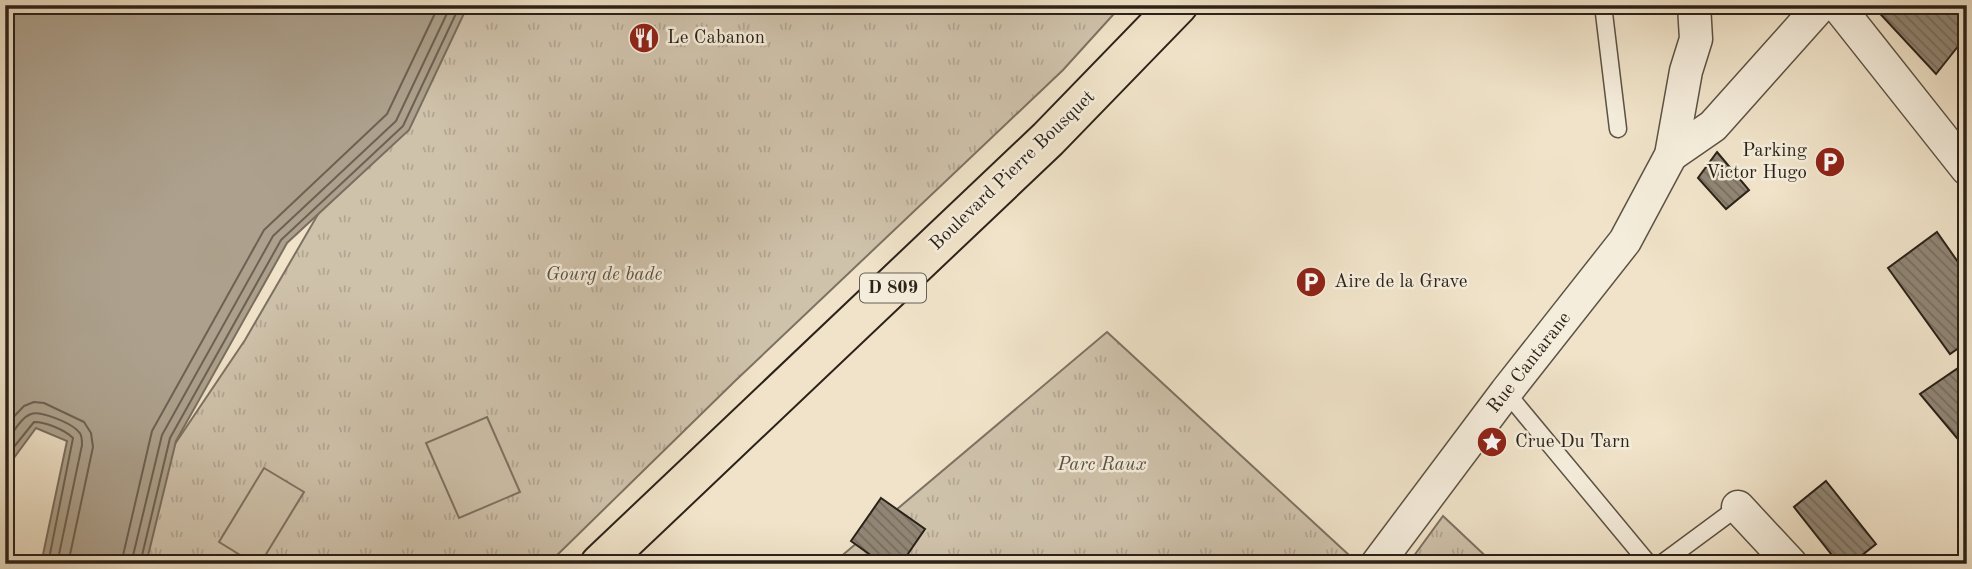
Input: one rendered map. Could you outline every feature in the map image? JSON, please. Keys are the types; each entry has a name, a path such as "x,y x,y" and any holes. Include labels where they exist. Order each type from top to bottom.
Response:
{"main road":[{"name":"Boulevard Pierre Bousquet","path":"600,564 1048,139 1178,5"}],"street":[{"name":"Rue Cantarane","path":"1377,564 1506,392 1625,241 1671,155 1686,71 1696,39 1694,5"},
{"name":"Rue Cantarane","path":"1671,155 1713,126 1821,5"},
{"path":"1837,5 1967,169"},
{"path":"1738,507 1791,564"}],"lane":[{"path":"1603,5 1618,129"},
{"path":"1506,392 1649,564"},
{"path":"1661,564 1738,507"}],"green space":[{"name":"Gourg de bade","path":"448,5 1122,5 1063,70 735,381 548,564 94,564 245,340 346,166"},
{"name":"Parc Raux","path":"1107,332 1350,556 1345,564 832,564"},
{"path":"487,417 520,492 459,518 426,443"},
{"path":"264,468 304,492 260,564 255,564 219,542"},
{"path":"1443,516 1494,564 1408,564"}],"water":[{"path":"5,5 468,5 409,130 287,243 176,441 146,564 41,564 67,441 36,428 5,470"}],"building":[{"path":"1872,5 1967,5 1967,35 1936,74"},
{"path":"1717,152 1749,190 1726,209 1698,178"},
{"path":"1937,232 1967,275 1967,342 1950,354 1888,268"},
{"path":"1967,362 1967,450 1920,394"},
{"path":"1826,481 1876,544 1851,564 1839,564 1794,507"},
{"path":"881,498 925,529 901,564 883,564 851,541"}],"place":[{"name":"Le Cabanon","path":"644,38"},
{"name":"Parking Victor Hugo","path":"1830,162"},
{"name":"Aire de la Grave","path":"1311,282"},
{"name":"Crue Du Tarn","path":"1492,442"}]}
